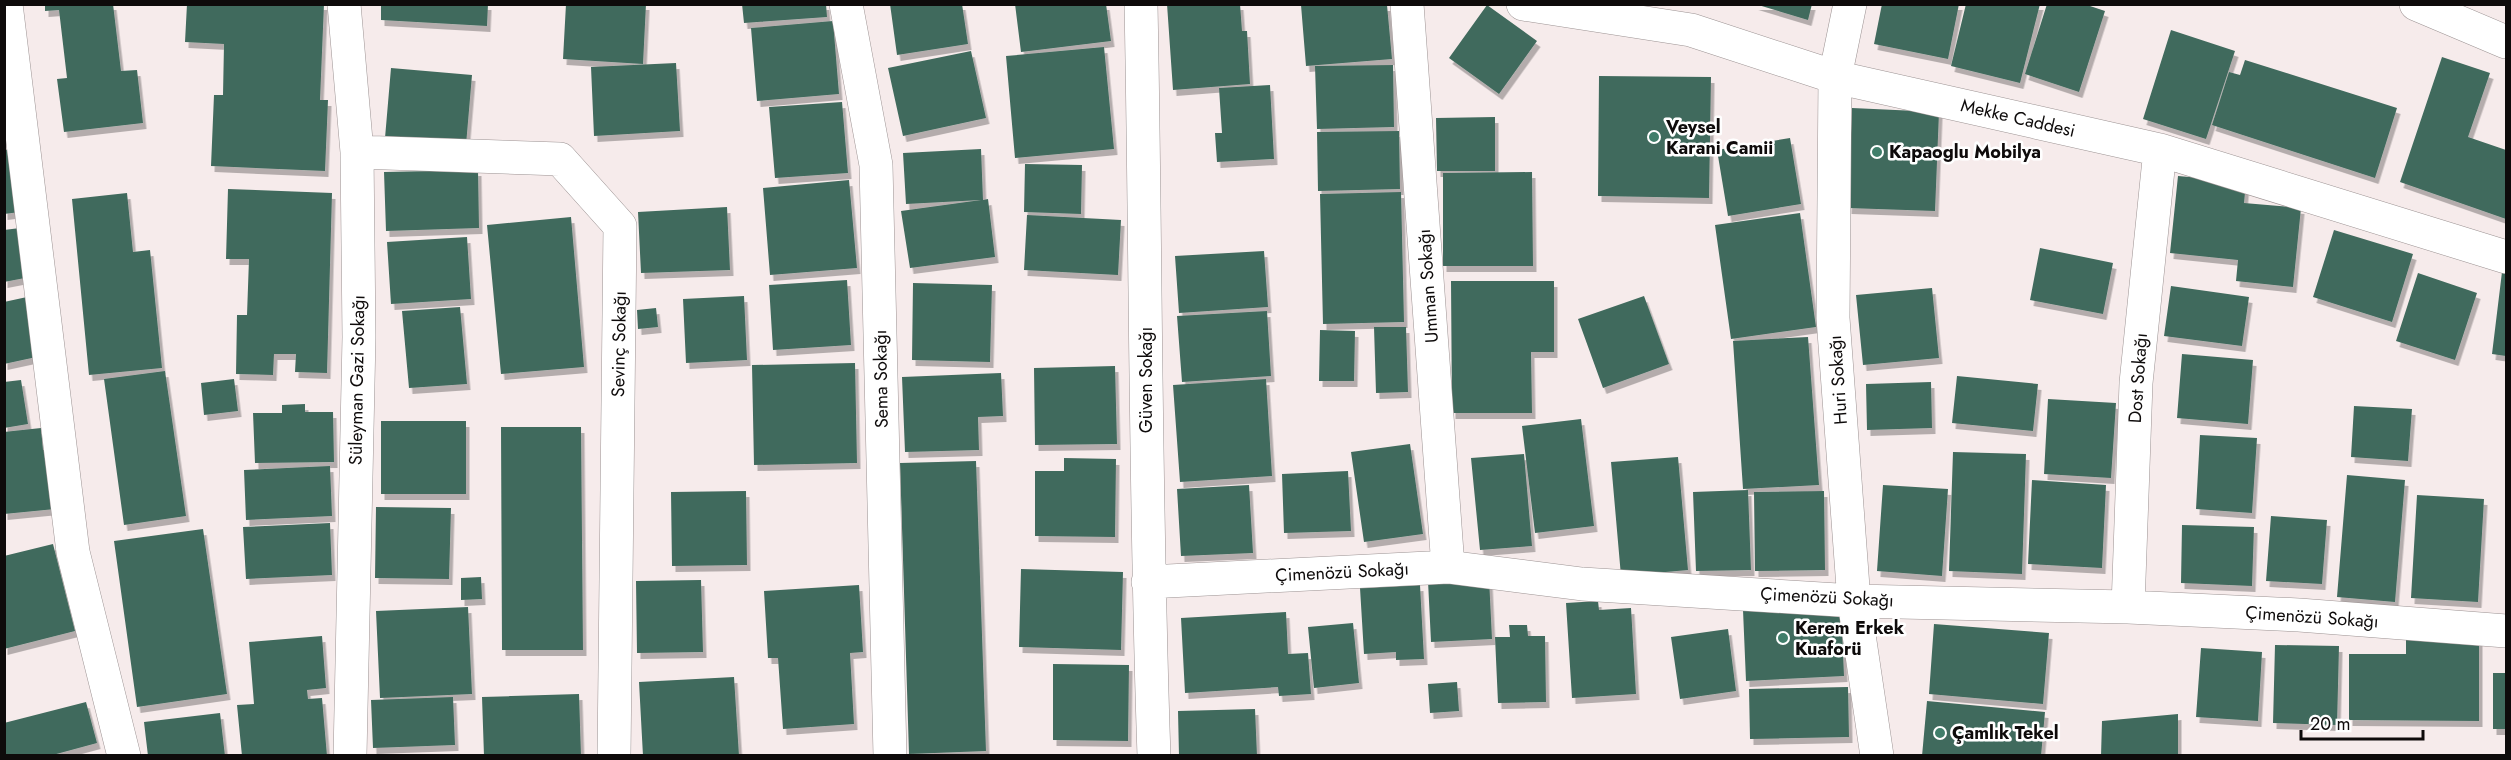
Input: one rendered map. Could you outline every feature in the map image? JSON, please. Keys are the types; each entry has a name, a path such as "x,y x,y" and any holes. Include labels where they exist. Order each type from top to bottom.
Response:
{"street":[{"path":"6,4 73,552 124,756"},
{"name":"Süleyman Gazi Sokağı","path":"344,4 357,152 359,337 350,756"},
{"name":"Sema Sokağı","path":"846,4 876,165 890,756"},
{"name":"Güven Sokağı","path":"1141,4 1148,582 1154,756"},
{"name":"Umman Sokağı","path":"1407,4 1448,567"},
{"name":"Mekke Caddesi","path":"1523,4 1691,30 1834,77 2160,150 2506,257"},
{"name":"Huri Sokağı","path":"1850,4 1834,77 1833,318 1854,601 1877,756"},
{"path":"2416,4 2506,42"},
{"name":"Dost Sokağı","path":"2128,607 2136,383 2160,150"},
{"name":"Sevinç Sokağı","path":"357,152 560,159 620,226 614,756"},
{"name":"Çimenözü Sokağı","path":"1148,582 1448,567 1582,584 1854,601 2128,607 2299,615 2506,631"}],"building":[{"path":"45,4 113,4 121,71 137,70 143,123 64,132 57,79 67,78 59,10 45,11"},
{"path":"187,4 324,4 320,100 328,100 325,171 211,166 214,95 223,95 224,44 185,42"},
{"path":"381,4 488,4 487,26 381,20"},
{"path":"566,4 646,4 643,64 563,59"},
{"path":"742,4 826,4 827,17 744,23"},
{"path":"890,4 962,4 968,44 897,55"},
{"path":"1015,4 1106,4 1111,41 1021,52"},
{"path":"1167,4 1240,4 1242,31 1247,31 1250,84 1173,90"},
{"path":"1755,4 1812,4 1808,20"},
{"path":"1882,4 1959,4 1948,59 1874,44"},
{"path":"1966,4 2040,4 2020,83 1951,66"},
{"path":"2047,4 2084,4 2105,11 2079,92 2025,74"},
{"path":"1301,5 1387,5 1392,59 1306,66"},
{"path":"1487,5 1537,41 1499,94 1449,58"},
{"path":"833,21 839,94 757,101 751,28"},
{"path":"2171,30 2235,51 2206,139 2143,119"},
{"path":"1104,47 1114,149 1015,158 1006,56"},
{"path":"971,51 986,118 903,136 888,68"},
{"path":"2442,57 2490,73 2468,137 2506,150 2506,219 2400,182"},
{"path":"2245,60 2397,108 2375,178 2212,125 2229,72 2240,75"},
{"path":"676,63 680,131 594,136 591,67"},
{"path":"1393,65 1394,127 1317,129 1315,66"},
{"path":"391,68 472,75 466,145 385,138"},
{"name":"Veysel Karani Camii","path":"1599,76 1711,77 1709,198 1598,196"},
{"path":"1270,85 1274,159 1217,162 1215,133 1222,133 1219,88"},
{"path":"842,102 848,173 775,178 769,107"},
{"path":"1852,108 1939,112 1935,211 1848,208"},
{"path":"1495,117 1495,171 1437,171 1436,118"},
{"path":"1399,131 1400,189 1318,191 1317,132"},
{"path":"1790,138 1801,204 1728,216 1717,150"},
{"path":"11,149 20,212 4,214 4,150"},
{"path":"981,149 983,200 988,199 995,257 910,268 901,211 981,200 906,204 903,153"},
{"path":"1025,164 1082,165 1081,214 1024,212"},
{"path":"478,170 479,228 386,231 384,172"},
{"path":"1532,172 1533,266 1443,266 1443,173"},
{"path":"2178,176 2246,182 2244,203 2301,208 2293,287 2236,281 2238,260 2170,253"},
{"path":"849,180 857,268 770,275 763,188"},
{"path":"228,189 332,193 327,373 295,372 296,354 274,354 273,375 236,374 237,315 247,315 249,259 226,259"},
{"path":"1401,192 1404,322 1323,324 1320,194"},
{"path":"127,193 133,252 150,250 162,368 89,375 72,199"},
{"path":"727,207 730,270 641,273 638,212"},
{"path":"1800,213 1816,327 1731,339 1715,225"},
{"path":"1027,215 1121,220 1118,275 1024,270"},
{"path":"571,217 584,367 501,374 487,225"},
{"path":"20,228 30,277 4,282 4,230"},
{"path":"2334,230 2413,254 2392,322 2313,297"},
{"path":"467,237 471,299 391,304 387,242"},
{"path":"2040,248 2113,263 2103,314 2030,300"},
{"path":"1264,251 1268,307 1179,313 1175,256"},
{"path":"2502,272 2506,273 2506,356 2492,354"},
{"path":"2418,273 2477,293 2455,360 2396,341"},
{"path":"847,280 851,345 773,350 769,285"},
{"path":"1451,281 1554,281 1554,352 1531,352 1532,413 1452,413"},
{"path":"913,283 992,285 990,362 912,360"},
{"path":"2171,286 2249,297 2242,346 2164,336"},
{"path":"1932,288 1939,358 1863,365 1856,295"},
{"path":"744,296 747,360 686,363 683,299"},
{"path":"1644,296 1669,364 1603,388 1578,319"},
{"path":"27,297 41,356 4,364 4,302"},
{"path":"460,307 467,384 409,388 402,311"},
{"path":"656,308 658,327 638,329 637,310"},
{"path":"1267,311 1271,376 1182,382 1177,316"},
{"path":"1374,327 1406,327 1408,392 1376,393"},
{"path":"1320,330 1355,331 1354,381 1319,381"},
{"path":"1808,337 1819,485 1743,489 1733,341"},
{"path":"2182,354 2253,360 2248,424 2177,418"},
{"path":"855,363 857,463 754,465 752,365"},
{"path":"1115,366 1117,444 1035,445 1034,368"},
{"path":"165,371 186,516 124,525 104,379"},
{"path":"1001,373 1003,416 978,417 979,450 905,452 902,377"},
{"path":"1957,376 2038,384 2033,431 1952,423"},
{"path":"234,379 238,411 204,415 201,383"},
{"path":"1266,379 1272,476 1180,482 1173,385"},
{"path":"21,380 28,424 4,428 4,382"},
{"path":"1931,382 1932,428 1867,430 1866,384"},
{"path":"2048,399 2116,403 2111,478 2044,474"},
{"path":"305,404 305,412 333,412 334,462 255,463 253,413 282,413 282,405"},
{"path":"2354,406 2412,409 2408,461 2351,457"},
{"path":"1581,419 1594,526 1535,533 1522,426"},
{"path":"381,421 466,421 466,494 381,494"},
{"path":"501,427 581,427 583,650 502,650"},
{"path":"41,428 43,450 49,449 55,509 4,514 4,454 6,453 4,432"},
{"path":"2200,435 2257,438 2252,513 2196,509"},
{"path":"1410,444 1423,534 1364,542 1351,452"},
{"path":"1953,452 2026,454 2022,574 1949,571"},
{"path":"1524,454 1532,546 1480,550 1471,458"},
{"path":"1678,457 1688,570 1621,576 1611,462"},
{"path":"1064,458 1116,459 1115,537 1035,536 1035,471 1064,471"},
{"path":"976,461 986,751 909,754 900,463"},
{"path":"330,466 332,516 246,520 244,470"},
{"path":"1348,471 1351,531 1284,533 1282,474"},
{"path":"2347,475 2405,480 2395,602 2337,597"},
{"path":"2032,480 2106,485 2102,568 2028,564"},
{"path":"1249,485 1253,553 1181,556 1177,489"},
{"path":"1883,485 1948,489 1942,576 1877,571"},
{"path":"1748,490 1751,570 1696,571 1693,492"},
{"path":"746,491 747,565 672,566 671,492"},
{"path":"1824,491 1825,570 1755,571 1754,492"},
{"path":"2417,495 2484,499 2478,602 2411,598"},
{"path":"376,507 451,508 449,579 375,578"},
{"path":"2271,516 2327,520 2322,584 2266,581"},
{"path":"330,523 332,575 246,579 243,527"},
{"path":"2182,525 2254,527 2252,586 2181,583"},
{"path":"203,529 227,694 137,707 114,541"},
{"path":"53,544 75,631 4,649 4,556"},
{"path":"1021,569 1123,572 1121,650 1019,647"},
{"path":"481,577 482,599 461,600 461,578"},
{"path":"1489,578 1492,639 1431,642 1428,581"},
{"path":"701,580 703,652 637,653 636,581"},
{"path":"859,585 863,652 850,653 854,724 783,729 778,658 768,658 764,591"},
{"path":"1420,585 1424,659 1396,660 1396,652 1364,654 1360,588"},
{"path":"1598,601 1599,610 1631,608 1636,694 1572,698 1566,603"},
{"path":"1841,606 1844,676 1746,681 1743,610"},
{"path":"468,607 472,694 380,698 376,611"},
{"path":"1286,612 1288,654 1308,653 1311,694 1279,696 1278,687 1185,693 1181,618"},
{"path":"1353,623 1359,683 1314,688 1308,627"},
{"path":"1934,624 2049,633 2043,704 1929,694"},
{"path":"1509,625 1527,625 1528,636 1545,636 1546,702 1498,703 1495,637 1510,637"},
{"path":"1728,629 1736,691 1680,699 1671,637"},
{"path":"322,636 326,688 307,690 308,699 322,698 327,756 242,756 237,705 254,704 249,642"},
{"path":"2406,639 2479,640 2479,721 2349,720 2349,654 2406,654"},
{"path":"2275,645 2339,646 2337,725 2273,723"},
{"path":"2201,648 2262,652 2258,721 2196,717"},
{"path":"1053,664 1129,665 1128,741 1053,740"},
{"path":"2493,673 2506,673 2506,729 2493,729"},
{"path":"734,677 739,756 643,756 639,682"},
{"path":"1457,682 1459,711 1430,713 1428,684"},
{"path":"1848,687 1849,737 1750,739 1749,689"},
{"path":"579,694 581,756 484,756 482,697"},
{"path":"453,697 455,745 373,748 371,700"},
{"path":"1927,701 2045,712 2041,756 1922,756"},
{"path":"86,702 97,743 49,756 4,756 4,723"},
{"path":"1255,709 1257,756 1179,756 1178,711"},
{"path":"220,713 225,756 148,756 144,722"},
{"path":"2178,714 2178,756 2101,756 2102,721"}],"place":[{"name":"Veysel Karani Camii","path":"1654,137"},
{"name":"Kapaoglu Mobilya","path":"1877,152"},
{"name":"Kerem Erkek Kuaforü","path":"1783,638"},
{"name":"Çamlık Tekel","path":"1940,733"}]}
